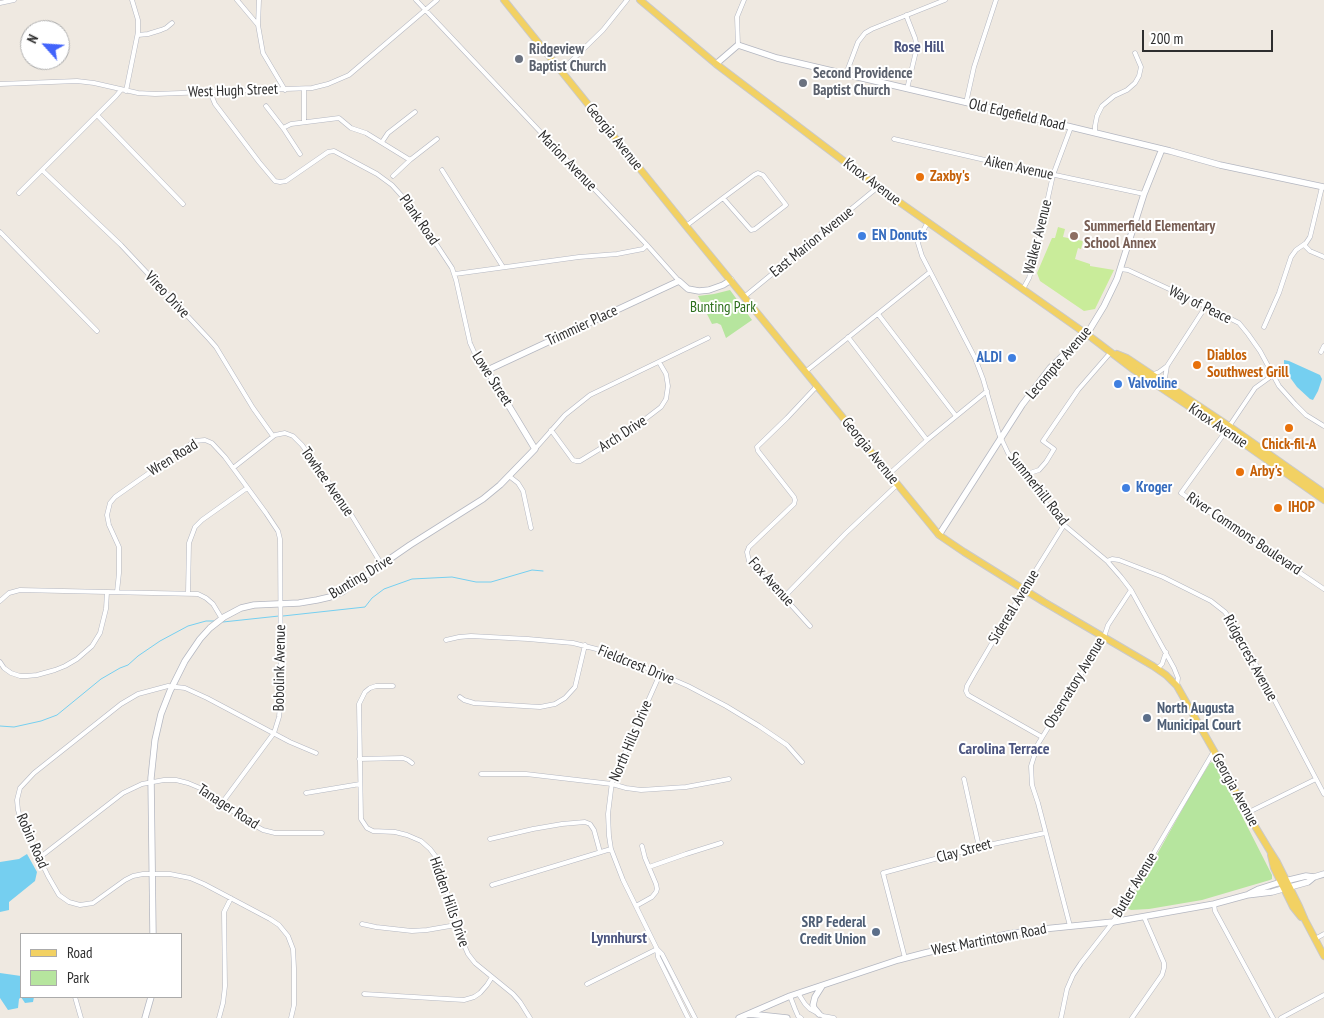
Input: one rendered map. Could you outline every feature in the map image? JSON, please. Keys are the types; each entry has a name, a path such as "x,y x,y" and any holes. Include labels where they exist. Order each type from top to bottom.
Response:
{"main road":[{"name":"Georgia Avenue","path":"504,0 939,535 1024,589 1158,669 1177,686 1247,813 1278,862 1285,885 1299,906 1304,920 1324,956"},
{"name":"Knox Avenue","path":"640,0 716,64 878,187 1087,334 1134,370 1228,428 1324,500"},
{"name":"Knox Avenue","path":"1112,352 1127,358 1324,493"}],"street":[{"path":"0,3 14,0"},
{"path":"126,91 138,35 138,20 132,0"},
{"path":"237,0 258,25"},
{"path":"259,0 258,25 263,53 285,90"},
{"name":"Marion Avenue","path":"416,0 679,281 688,289 699,291 709,290 731,280"},
{"name":"West Hugh Street","path":"0,84 73,80 126,91 155,94 304,89 328,84 349,75 437,0"},
{"path":"562,72 603,30 627,0"},
{"path":"716,64 738,45 737,20 744,0"},
{"path":"846,74 862,36 872,29 945,0"},
{"path":"966,103 974,67 996,0"},
{"path":"906,15 917,47 907,89"},
{"path":"138,35 161,30 172,23"},
{"name":"Old Edgefield Road","path":"738,45 777,58 1071,127 1220,165 1323,187"},
{"path":"1095,133 1097,116 1102,106 1114,96 1127,90 1135,83 1139,76 1141,67 1135,53"},
{"path":"304,89 304,122"},
{"path":"19,193 121,90"},
{"name":"Plank Road","path":"210,92 215,104 275,181 286,181 331,151 338,152 384,179 411,206 455,274"},
{"path":"266,106 300,154"},
{"path":"382,142 388,133 415,112"},
{"path":"97,116 183,204"},
{"path":"283,128 290,124 339,118 352,128 366,132 410,160"},
{"name":"Walker Avenue","path":"1023,289 1033,266 1053,175 1071,127"},
{"path":"393,176 410,160 438,139"},
{"name":"Aiken Avenue","path":"894,139 1144,194"},
{"name":"Lecompte Avenue","path":"939,535 1022,405 1050,368 1087,334 1104,306 1117,279 1144,194 1162,149"},
{"name":"Vireo Drive","path":"42,170 125,249 206,336 216,348 253,408 273,436"},
{"path":"442,170 503,267"},
{"path":"686,226 754,174 758,173 763,176 786,204 755,230 751,230 723,198"},
{"name":"East Marion Avenue","path":"744,297 878,187"},
{"path":"1264,327 1279,293 1291,257 1310,237 1323,187"},
{"name":"Summerhill Road","path":"928,222 918,243 922,256 975,358 1000,437 1024,475 1064,525 1106,561 1121,577 1166,652 1178,678 1177,686"},
{"path":"0,232 97,331"},
{"path":"455,274 626,252 643,249 646,245"},
{"path":"1304,245 1310,251 1324,257"},
{"name":"Way of Peace","path":"1120,269 1128,270 1206,306 1239,324 1256,345 1279,386 1306,415 1324,426"},
{"path":"805,372 930,272"},
{"name":"Lowe Street","path":"455,274 470,342 475,354 492,378 535,449"},
{"name":"Trimmier Place","path":"487,372 496,366 679,281"},
{"path":"1151,375 1167,366 1206,306"},
{"path":"878,314 956,416"},
{"path":"848,337 927,440"},
{"name":"Bunting Drive","path":"153,933 151,770 155,740 161,714 172,686 195,645 204,633 235,611 247,607 299,603 336,595 483,499 509,476 573,408 590,395 708,338"},
{"path":"1322,352 1324,346"},
{"path":"1024,475 1039,470 1046,462 1054,449 1042,441 1078,390 1112,352"},
{"name":"Arch Drive","path":"551,430 573,460 576,461 580,461 603,447 657,411 664,403 668,386 666,374 659,362"},
{"path":"1164,384 1167,366"},
{"path":"1228,428 1255,388 1273,375"},
{"name":"Fox Avenue","path":"810,626 783,596 776,592 746,555 748,547 794,504 795,500 758,451 757,447 817,386"},
{"path":"889,474 987,391"},
{"name":"River Commons Boulevard","path":"1228,428 1181,493 1324,588"},
{"name":"Towhee Avenue","path":"273,436 278,433 288,434 293,436 302,445 344,505 382,565"},
{"path":"233,468 273,436"},
{"name":"Wren Road","path":"117,592 119,547 111,530 107,515 110,503 115,497 198,440 205,440 212,443 233,468 276,527 279,535 280,604"},
{"path":"509,476 518,483 523,491 531,528"},
{"path":"783,596 846,533 898,485"},
{"path":"188,593 189,543 191,534 202,520 247,488"},
{"name":"Sidereal Avenue","path":"1042,737 968,695 966,691 967,686 1024,589 1064,525"},
{"name":"Ridgecrest Avenue","path":"1106,561 1112,559 1119,560 1163,577 1211,601 1225,612 1254,661 1324,794"},
{"name":"Observatory Avenue","path":"1070,926 1031,778 1033,758 1042,737 1104,637 1108,625 1130,590"},
{"path":"0,601 6,595 17,591 188,593 198,594 206,598 213,604 222,619"},
{"path":"0,662 11,673 27,676 55,670 77,659 92,646 100,633 108,592"},
{"name":"Bobolink Avenue","path":"222,803 274,733 280,710 280,604"},
{"name":"Fieldcrest Drive","path":"446,640 464,636 479,636 564,642 585,645 612,653 688,686 726,706 787,745 802,762"},
{"path":"460,697 474,703 540,707 555,704 565,698 575,687 585,645"},
{"path":"1158,669 1164,660 1166,652"},
{"name":"North Hills Drive","path":"660,674 612,784 608,824 611,849 623,880 694,1018"},
{"name":"Robin Road","path":"291,1018 294,1005 293,948 288,936 275,922 190,878 170,874 138,875 128,878 96,902 88,905 77,905 69,902 59,895 39,858 21,820 18,810 18,796 23,784 34,773 126,700 146,691 172,686 190,690 316,753"},
{"name":"Hidden Hills Drive","path":"393,686 372,687 361,698 359,707 359,759 360,814 362,822 367,828 376,832 395,832 408,835 421,841 432,853 440,867 456,925 468,954 475,963 513,994 530,1018"},
{"name":"Butler Avenue","path":"1061,1018 1067,989 1073,975 1080,963 1113,922 1214,751"},
{"path":"359,759 403,758 412,763"},
{"path":"481,774 526,774 612,784 634,790 686,787 729,779"},
{"path":"1247,813 1316,778"},
{"path":"964,779 979,847"},
{"name":"Tanager Road","path":"39,858 123,793 136,786 170,780 188,783 206,791 252,825 263,830 274,833 322,833"},
{"path":"306,793 360,784"},
{"path":"490,839 533,829 585,822 590,824 594,830 600,852"},
{"name":"Clay Street","path":"905,958 883,873 979,847 1045,833"},
{"path":"649,867 722,843"},
{"path":"636,906 652,897 657,889 642,846"},
{"path":"492,885 611,849"},
{"name":"West Martintown Road","path":"739,1018 798,993 905,958 1003,935 1113,922 1214,904 1247,895 1259,889 1308,882 1314,877 1324,874"},
{"path":"220,1018 225,986 224,912 231,898"},
{"path":"1214,904 1215,911 1272,1018"},
{"path":"1132,1018 1164,971 1164,963 1144,917"},
{"path":"362,924 412,931 456,925"},
{"path":"1314,939 1324,934"},
{"path":"586,984 657,949"},
{"name":"North Hills Drive","path":"657,949 658,958 688,1018"},
{"path":"364,994 464,1000 480,993 492,977"},
{"path":"819,1014 813,1005 822,985"},
{"path":"798,993 807,1007 819,1014 834,1018"},
{"path":"1281,1018 1324,995"},
{"path":"790,996 798,1016 801,1018"},
{"path":"75,998 81,1018"},
{"path":"146,1018 151,998"},
{"path":"747,1014 787,1018"}],"green space":[{"path":"1058,227 1065,229 1063,237 1083,241 1081,249 1078,248 1075,259 1090,264 1090,266 1114,270 1095,309 1084,311 1040,281 1037,273 1052,238 1055,238"},
{"name":"Bunting Park","path":"730,290 752,320 726,338 721,325 717,323 712,324 698,296"},
{"path":"1212,762 1215,763 1272,875 1272,879 1202,900 1149,909 1131,910 1127,908 1195,787"}],"water":[{"path":"1284,360 1320,375 1322,379 1313,400 1297,387 1289,376 1284,367"},
{"path":"27,854 37,872 35,881 9,902 9,910 0,912 0,862 19,859"},
{"path":"0,973 20,976 18,1008 8,1010 0,998"},
{"path":"22,998 34,998 33,1002 25,1003"}],"waterway":[{"path":"283,616 365,607 372,598 384,589 412,579 452,577 476,582 491,582 532,570 543,571"},
{"path":"223,622 279,616"},
{"path":"0,726 14,727 57,715 101,679 128,665 160,641 188,626 206,621 214,621"}],"place":[{"name":"Ridgeview Baptist Church","path":"519,59"},
{"name":"Second Providence Baptist Church","path":"803,83"},
{"name":"Zaxby's","path":"920,177"},
{"name":"EN Donuts","path":"862,236"},
{"name":"Summerfield Elementary School Annex","path":"1074,236"},
{"name":"ALDI","path":"1012,358"},
{"name":"Diablos Southwest Grill","path":"1197,365"},
{"name":"Valvoline","path":"1118,384"},
{"name":"Chick-fil-A","path":"1289,428"},
{"name":"Arby's","path":"1240,472"},
{"name":"Kroger","path":"1126,488"},
{"name":"IHOP","path":"1278,508"},
{"name":"North Augusta Municipal Court","path":"1147,718"},
{"name":"SRP Federal Credit Union","path":"876,932"}],"district":[{"name":"Rose Hill","path":"919,47"},
{"name":"Carolina Terrace","path":"1004,749"},
{"name":"Lynnhurst","path":"619,938"}]}
